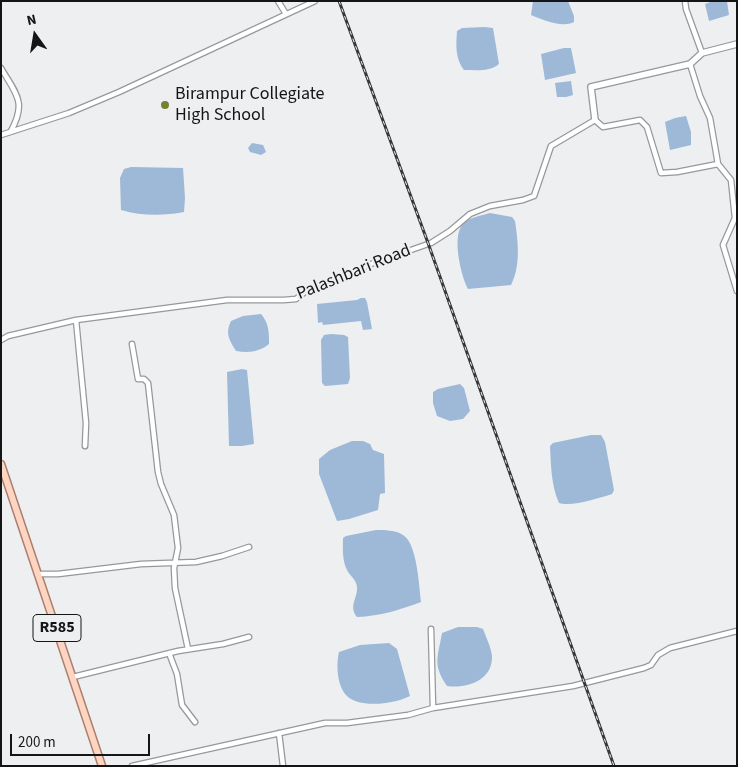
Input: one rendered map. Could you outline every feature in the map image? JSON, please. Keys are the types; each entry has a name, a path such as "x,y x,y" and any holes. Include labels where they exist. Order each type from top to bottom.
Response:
{"main road":[{"name":"R585","path":"1,464 102,766"}],"street":[{"path":"278,1 286,14"},
{"path":"1,135 69,113 119,92 316,1"},
{"path":"685,1 686,9 702,53"},
{"path":"718,164 677,172 661,173 647,127 640,120 603,127 595,120 591,87 690,64 702,53 737,44"},
{"path":"690,64 700,96 710,118 718,164 731,180 735,218 723,245 737,291"},
{"path":"1,68 17,96 20,108 17,120 11,131"},
{"name":"Palashbari Road","path":"1,340 8,336 76,320 227,300 284,300 296,298 306,291 344,277 368,265 431,243 450,231 470,214 490,206 534,196 551,146 595,120"},
{"path":"76,320 86,424 84,446"},
{"path":"132,344 138,380 144,379 148,383 158,472 174,515 178,548 174,568 175,588 188,649"},
{"path":"39,574 58,574 122,566 208,560 249,547"},
{"path":"431,629 432,708"},
{"path":"132,766 325,723 347,723 408,715 432,708 589,682 648,667 658,655 670,648 737,631"},
{"path":"73,677 169,653 223,644 249,637"},
{"path":"169,653 177,674 182,705 195,722"},
{"path":"279,733 283,766"}],"water":[{"path":"533,1 568,1 574,16 574,22 558,24 531,15"},
{"path":"713,1 727,1 729,15 709,21 705,4"},
{"path":"462,28 493,28 499,64 487,69 464,70 461,66 456,46 457,31"},
{"path":"571,48 576,73 545,80 541,54"},
{"path":"571,81 573,95 557,97 555,83"},
{"path":"686,116 691,132 691,145 670,150 665,122"},
{"path":"252,143 263,145 266,152 261,155 250,152 248,148"},
{"path":"131,167 183,168 184,212 152,215 121,210 120,178 124,169"},
{"path":"490,213 512,217 515,221 518,253 514,278 511,285 468,289 459,257 459,231 468,220"},
{"path":"365,298 367,302 372,329 363,330 361,321 323,325 322,322 318,323 317,304"},
{"path":"261,314 264,317 269,332 269,344 254,351 236,351 229,336 228,329 231,321 243,316"},
{"path":"331,334 348,337 350,378 348,384 325,386 322,383 321,340 324,335"},
{"path":"247,370 254,444 229,446 227,372"},
{"path":"460,384 464,388 470,411 463,419 450,421 437,416 433,403 433,392"},
{"path":"591,435 601,435 605,442 614,490 612,494 586,502 559,503 553,482 550,446 553,443"},
{"path":"352,441 363,441 370,444 373,450 384,454 385,493 380,494 378,510 337,521 319,474 319,459 330,450"},
{"path":"376,530 397,532 408,539 417,565 421,602 390,612 357,617 353,606 357,587 344,562 343,538"},
{"path":"458,627 477,627 483,629 492,656 488,671 483,677 470,684 455,687 447,686 439,672 437,660 442,633"},
{"path":"389,643 397,649 410,696 386,703 368,704 359,702 346,695 339,680 339,652 360,645"}],"railway":[{"path":"339,1 428,243 614,766"}],"place":[{"name":"Birampur Collegiate High School","path":"165,105"}]}
